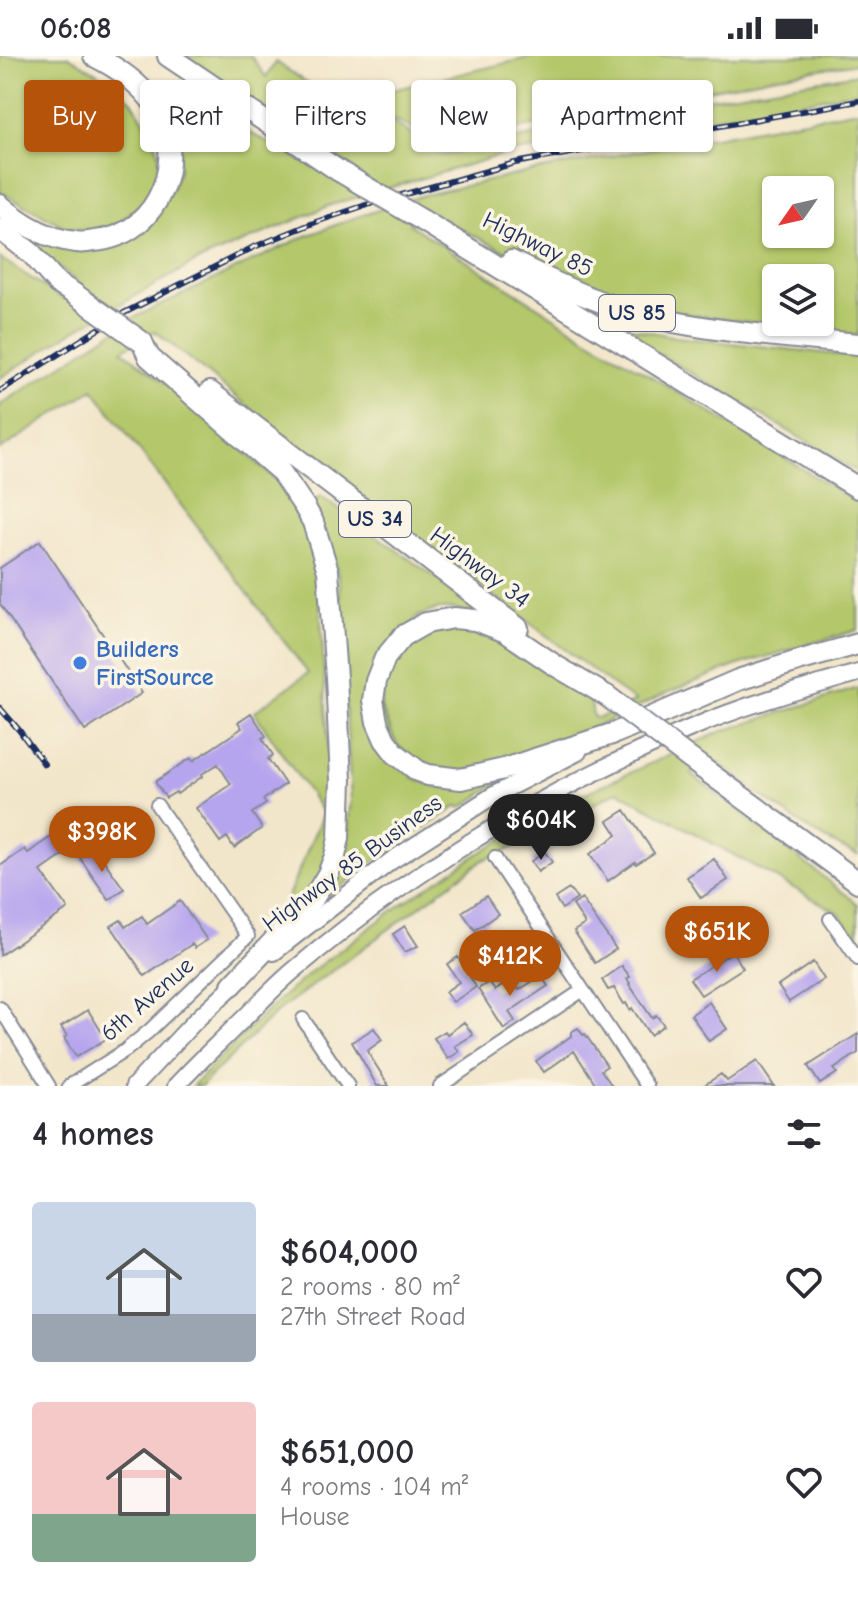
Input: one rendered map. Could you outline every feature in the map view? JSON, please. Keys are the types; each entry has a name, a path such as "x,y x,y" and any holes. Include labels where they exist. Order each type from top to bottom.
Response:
{"highway":[{"path":"0,205 37,231 77,243 106,240 129,230 155,206 163,192 170,159 169,140 161,115 152,100 130,78 94,56"},
{"path":"154,56 192,74"},
{"path":"168,56 339,171 858,488"},
{"name":"Highway 85","path":"427,223 464,237 597,301 654,318 712,329 858,344"},
{"name":"Highway 34","path":"0,229 32,254 65,288 142,342 701,767 858,882"},
{"path":"0,244 65,288"},
{"path":"142,342 149,357 280,471 313,522 328,571 341,780 339,838 335,856 313,899 232,985"},
{"path":"607,696 506,632 475,620 454,618 426,623 403,636 385,658 373,700 377,722 395,753 418,771 452,779 489,773 615,733"},
{"name":"Highway 85 Business","path":"615,733 738,680 858,644"},
{"path":"815,850 858,865"}],"main road":[{"name":"Highway 85 Business","path":"176,1086 291,973 353,922 482,835 540,800 691,728 777,696 858,673"},
{"name":"Highway 85 Business","path":"134,1086 232,985 391,861 494,795 615,733"}],"street":[{"name":"6th Avenue","path":"69,1086 137,1041 248,936 157,805"},
{"path":"495,858 647,1086"},
{"path":"830,919 858,959"},
{"path":"440,1086 583,990"},
{"path":"0,1008 49,1086"},
{"path":"303,1019 348,1086"}],"green space":[{"path":"0,56 69,56 107,80 24,80 24,152 124,152 124,94 140,114 140,152 159,154 159,176 146,200 118,224 93,231 67,228 0,192"},
{"path":"185,56 251,56 266,77 276,62 303,80 266,80 266,110 250,99 250,80 221,80"},
{"path":"536,56 858,56 858,63 713,89 713,80 532,80 532,126 516,129 516,80 434,80"},
{"path":"858,74 858,92 713,117 713,98"},
{"path":"411,86 411,128 395,120 395,89"},
{"path":"858,110 858,336 834,333 834,264 762,264 762,324 640,306 612,298 512,255 435,216 409,224 585,337 858,503 858,630 735,666 502,764 462,772 436,769 415,759 397,745 381,707 383,686 397,656 419,634 439,624 479,627 501,635 591,701 593,717 599,718 636,701 326,470 155,331 122,350 186,398 278,482 314,551 320,602 332,814 328,858 317,883 254,950 252,947 278,920 323,813 254,712 308,673 93,389 0,450 0,405 137,316 301,238 424,195 635,152 713,152 713,137"},
{"path":"395,124 411,134 411,152 438,152 443,155 457,152 516,152 516,139 532,136 532,149 505,154 331,205 196,262 75,330 0,378 0,258 63,299 83,287 14,231 45,244 101,249 171,191 179,170 179,152 250,152 250,133 266,141 266,152 286,152 327,174 351,167 329,152 395,152"},
{"path":"621,326 676,337 858,357 858,472 620,331"},
{"path":"320,496 476,606 472,613 438,609 418,616 368,682 412,777 437,787 498,780 499,783 362,869 320,905 342,867 351,801 339,582 335,562 312,504"},
{"path":"858,688 858,855 819,836 714,760 691,774 858,904 858,941 839,913 618,791 506,851 483,860 279,1010 201,1086 192,1086 273,1005 312,971 399,906 561,804 720,732"}],"building":[{"name":"Builders FirstSource","path":"40,541 142,693 85,731 0,604 0,568"},
{"path":"251,713 266,736 262,738 273,755 268,759 285,784 263,800 266,804 252,813 262,828 234,848 227,837 220,842 196,808 231,784 218,764 177,794 166,798 155,782 242,728 238,722"},
{"path":"625,810 654,853 608,881 590,854 617,835 608,821"},
{"path":"62,829 75,847 41,871 68,909 0,955 0,866 25,849 28,853"},
{"path":"95,848 124,889 109,900 80,858"},
{"path":"545,852 552,862 538,872 531,861"},
{"path":"714,859 728,880 701,898 687,877"},
{"path":"569,889 577,899 562,909 555,898"},
{"path":"486,896 498,914 475,930 462,912"},
{"path":"582,899 616,949 595,963 574,931 585,924 573,905"},
{"path":"180,901 207,940 195,948 192,944 145,976 111,926 121,920 125,927 142,916 147,924"},
{"path":"405,926 418,946 405,952 393,934"},
{"path":"733,952 743,968 701,995 690,979"},
{"path":"458,957 476,987 453,1002 445,992 459,982 447,964"},
{"path":"813,962 824,979 789,1002 778,986"},
{"path":"622,966 630,977 627,979 629,984 652,1018 656,1015 664,1025 650,1035 632,1008 630,1010 624,1004 614,988 608,990 602,980"},
{"path":"541,976 548,986 509,1012 515,1021 504,1029 478,989 489,982 495,991 511,979 519,990"},
{"path":"709,1002 727,1029 709,1041 691,1015"},
{"path":"88,1010 106,1039 76,1057 61,1027"},
{"path":"464,1022 473,1035 455,1046 459,1052 448,1059 434,1038 445,1031 447,1034"},
{"path":"374,1028 382,1040 367,1051 389,1086 377,1086 352,1042"},
{"path":"578,1028 607,1066 601,1070 612,1086 597,1086 574,1051 544,1072 536,1061"},
{"path":"858,1034 858,1053 834,1069 837,1073 820,1084 808,1066"},
{"path":"757,1061 774,1086 703,1086 721,1074 727,1081"}],"railway":[{"path":"0,391 124,313 254,247 363,206 515,163 858,101"},
{"path":"0,708 44,764"}],"place":[{"name":"Builders FirstSource","path":"80,663"}]}
